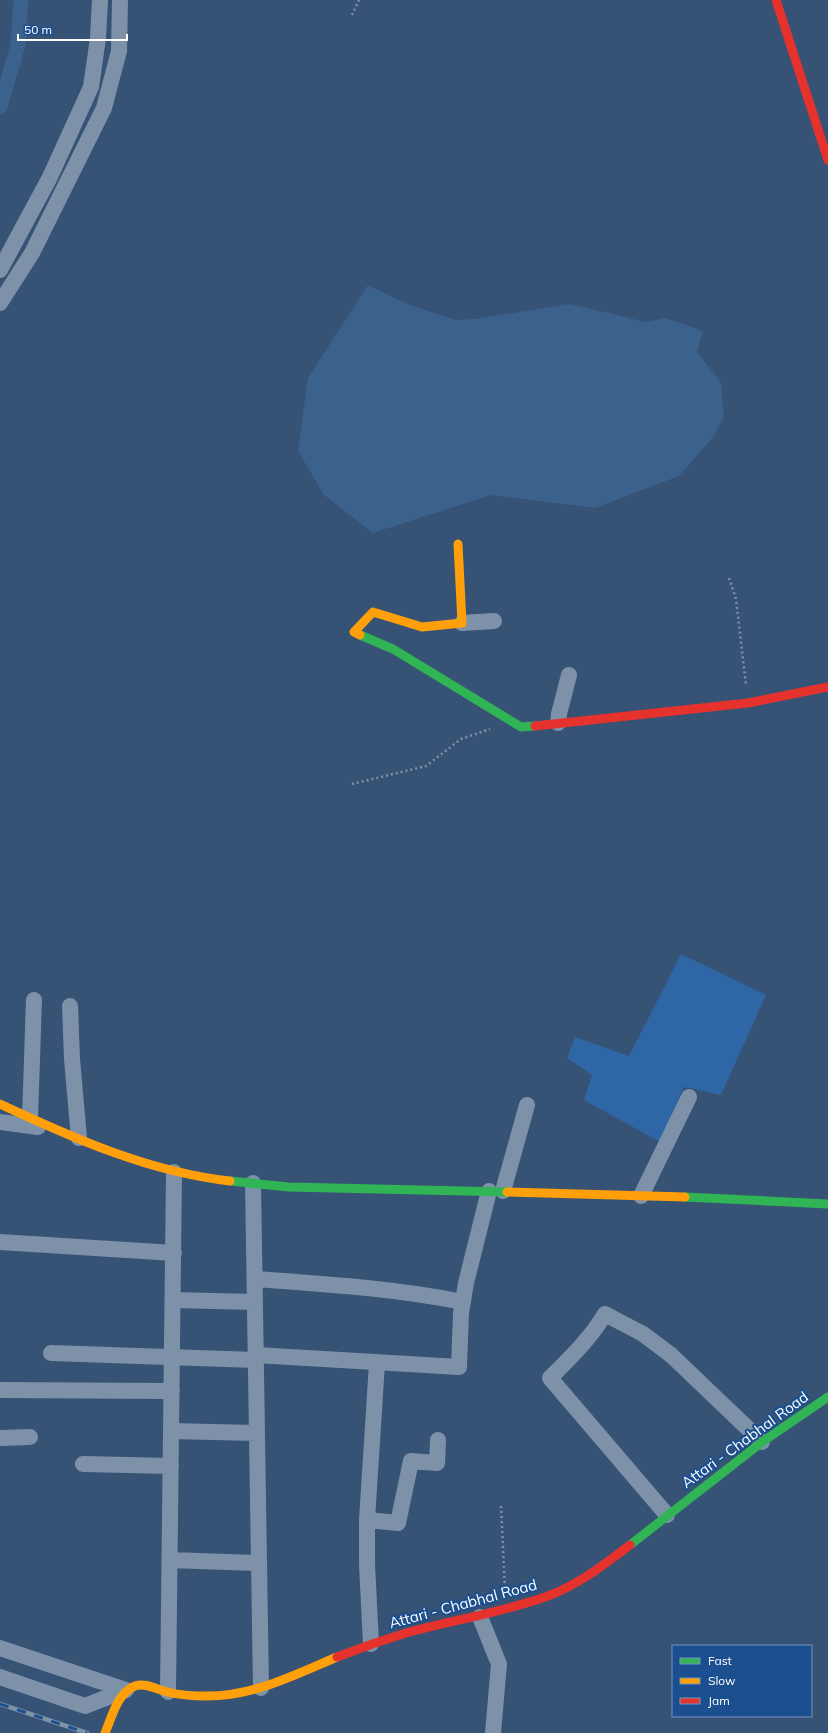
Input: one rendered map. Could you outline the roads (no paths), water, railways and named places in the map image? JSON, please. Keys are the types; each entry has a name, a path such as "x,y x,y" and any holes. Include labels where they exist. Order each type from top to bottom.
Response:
{"street":[{"path":"0,270 50,177 91,87 98,38 100,0"},
{"path":"0,303 32,253 104,108 119,51 120,0"},
{"path":"776,0 828,160"},
{"path":"458,544 462,624"},
{"path":"494,621 422,627 373,612 354,632 393,649 521,727 748,703 828,688"},
{"path":"558,723 559,714 570,675"},
{"path":"30,1118 34,1000"},
{"path":"70,1006 72,1059 79,1138"},
{"path":"641,1196 689,1098"},
{"path":"0,1104 53,1129 146,1164 174,1172 222,1180 289,1187 496,1191 788,1201 828,1204"},
{"path":"51,1352 172,1358 256,1358 377,1362 459,1368 461,1313 463,1302 496,1191 527,1105"},
{"path":"0,1122 53,1129"},
{"path":"168,1692 174,1172"},
{"path":"254,1183 260,1688"},
{"path":"0,1242 174,1253"},
{"path":"255,1279 382,1288 418,1293 463,1302"},
{"path":"173,1300 255,1302"},
{"path":"667,1515 550,1378 584,1343 604,1314 642,1334 671,1355 762,1442"},
{"path":"371,1644 367,1564 367,1520 377,1362"},
{"path":"0,1390 172,1391"},
{"name":"Attari - Chabhal Road","path":"126,1690 137,1685 152,1687 168,1692 218,1696 233,1695 260,1688 371,1644 407,1633 506,1610 549,1596 585,1578 762,1442 828,1397"},
{"path":"171,1431 257,1433"},
{"path":"0,1438 30,1437"},
{"path":"367,1520 398,1523 411,1462 437,1463 438,1440"},
{"path":"83,1464 171,1466"},
{"path":"170,1560 259,1563"},
{"path":"480,1617 499,1664 493,1733"},
{"path":"0,1648 126,1690"},
{"path":"0,1677 85,1706 126,1690"},
{"path":"105,1733 117,1704 126,1690"}],"waterway":[{"path":"0,107 18,45 21,0"}],"railway":[{"path":"0,1704 87,1733"}]}
